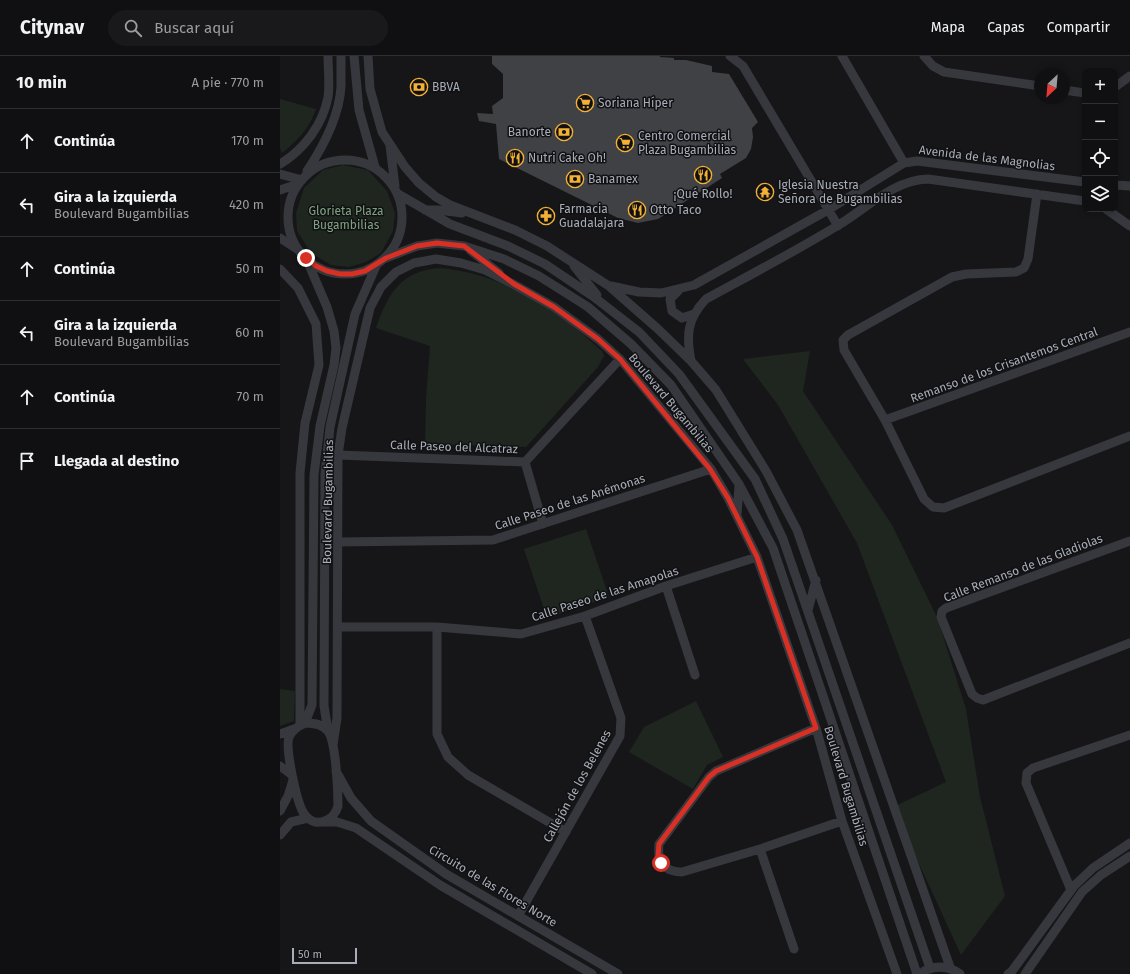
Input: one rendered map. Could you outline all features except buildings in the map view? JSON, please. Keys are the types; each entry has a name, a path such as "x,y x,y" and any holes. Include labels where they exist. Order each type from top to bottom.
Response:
{"street":[{"path":"282,162 302,147 319,123 328,96 328,56"},
{"path":"340,56 341,88 336,112 316,158 292,196 288,210 288,223 298,249 316,266 340,274 365,271 376,266 386,258 394,247 400,235 403,221 402,207 397,191 390,146"},
{"path":"354,56 359,110 375,167"},
{"path":"368,56 370,89 382,132 390,146 419,183 436,198 515,230 547,246 609,286 658,329 691,361 716,390 768,475 797,530 816,580 950,967 960,974"},
{"path":"730,56 743,66 838,226"},
{"path":"842,56 904,163"},
{"path":"924,56 933,66 944,72 1034,85"},
{"path":"1118,85 1130,76"},
{"path":"1070,91 1082,93"},
{"path":"280,190 301,180 316,168 330,162 345,159 360,161 375,167 386,176 397,191"},
{"name":"Avenida de las Magnolias","path":"609,286 638,292 661,293 679,290 694,285 828,210 904,163 917,161 1082,182"},
{"path":"280,174 301,180"},
{"path":"691,361 688,342 694,314 706,299 838,226 901,184 915,179 928,179 1082,201"},
{"path":"1118,185 1130,186"},
{"name":"Boulevard Bugambilias","path":"397,191 424,210 450,224 508,246 545,264 604,304 639,332 679,374 755,479 783,539 930,968"},
{"path":"1038,194 1028,259 1024,268 1016,272 966,274 952,278 848,335 843,340 844,350 886,420 924,499 933,507 944,508 1130,436"},
{"path":"424,210 474,214"},
{"path":"1110,212 1130,226"},
{"path":"280,238 298,249"},
{"name":"Boulevard Bugambilias","path":"386,258 417,246 437,243 464,246 504,259 539,276 588,307 626,340 671,385 739,484 773,548 917,974"},
{"path":"464,246 514,284"},
{"name":"Boulevard Bugambilias","path":"306,258 327,307 336,348 334,365 320,426 314,474 312,704 300,726 288,742 292,777 302,812 308,818"},
{"name":"Boulevard Bugambilias","path":"333,745 337,718 338,455 342,428 370,308 381,287 396,272 414,263 436,259 485,270 514,284 554,307 598,339 620,359 710,469 737,515 757,557 816,728 842,821 897,974"},
{"path":"570,260 604,304"},
{"name":"Boulevard Bugambilias","path":"333,745 328,731 324,706 325,474 330,427 355,314 376,266"},
{"path":"280,269 298,288 316,324 318,365 305,423 300,473 300,726"},
{"path":"679,290 670,299 672,311 682,318 694,314"},
{"name":"Remanso de los Crisantemos Central","path":"886,420 1130,332"},
{"name":"Calle Paseo del Alcatraz","path":"338,455 524,462 620,359"},
{"path":"739,456 768,475"},
{"path":"524,462 542,524"},
{"name":"Calle Paseo de las Anémonas","path":"338,542 493,540 710,469"},
{"path":"737,515 739,484"},
{"path":"326,504 338,517"},
{"name":"Calle Remanso de las Gladiolas","path":"1130,541 946,608 942,612 941,617 972,694 983,700 1130,643"},
{"name":"Calle Paseo de las Amapolas","path":"338,627 437,627 521,634 585,616 666,586 757,557"},
{"path":"808,610 816,580"},
{"path":"666,586 695,675"},
{"name":"Callejón de los Belenes","path":"518,916 618,741 622,724 585,616"},
{"path":"437,627 437,734 448,757 468,776 566,832"},
{"path":"280,734 300,726 315,723 328,731"},
{"path":"816,728 725,767 709,777 659,844 658,856 665,867 673,871 682,872 760,849 842,821"},
{"path":"1071,890 1026,783 1027,773 1033,768 1130,734"},
{"path":"324,822 335,814 338,806 333,745"},
{"path":"280,766 292,777 288,796 280,811"},
{"name":"Circuito de las Flores Norte","path":"336,771 351,798 371,821 446,874 618,974"},
{"path":"280,835 291,822 308,818"},
{"name":"Circuito de las Flores Norte","path":"308,818 316,822 343,823 361,832 440,885 592,974"},
{"path":"361,832 371,821"},
{"path":"1008,974 1012,971 1071,890 1093,868 1130,843"},
{"path":"760,849 794,949"},
{"path":"1025,974 1082,892 1101,874 1130,856"},
{"path":"440,885 446,874"},
{"path":"917,974 930,968 950,967"}],"green space":[{"path":"280,99 316,109 307,128 293,144 282,153 280,148"},
{"name":"Glorieta Plaza Bugambilias","path":"343,165 368,170 387,191 395,213 393,231 381,253 366,262 349,267 331,265 311,253 297,231 296,213 304,188 323,170"},
{"path":"440,268 463,271 485,277 528,296 567,321 602,351 604,356 598,367 526,447 425,444 426,398 430,346 376,328 385,305 391,295 405,279 426,270"},
{"path":"810,351 803,391 892,525 937,617 966,709 980,797 1005,896 961,955 893,807 946,782 857,543 778,405 743,359"},
{"path":"586,529 609,597 547,618 524,549"},
{"path":"280,689 295,691 294,721 280,726"},
{"path":"696,701 723,757 707,765 693,789 629,752 644,727"}],"place":[{"name":"BBVA","path":"419,87"},
{"name":"Soriana Híper","path":"585,103"},
{"name":"Banorte","path":"564,132"},
{"name":"Centro Comercial Plaza Bugambilias","path":"625,143"},
{"name":"Nutri Cake Oh!","path":"515,158"},
{"name":"¡Qué Rollo!","path":"703,175"},
{"name":"Banamex","path":"575,179"},
{"name":"Iglesia Nuestra Señora de Bugambilias","path":"765,192"},
{"name":"Otto Taco","path":"637,210"},
{"name":"Farmacia Guadalajara","path":"546,216"}],"route":[{"path":"306,258 316,266 327,271 340,274 352,274 365,271 376,266 386,258 417,246 437,243 464,246 514,284 554,307 598,339 620,359 710,469 728,498 757,557 816,728 716,771 709,777 659,844 658,856 661,863"}]}
